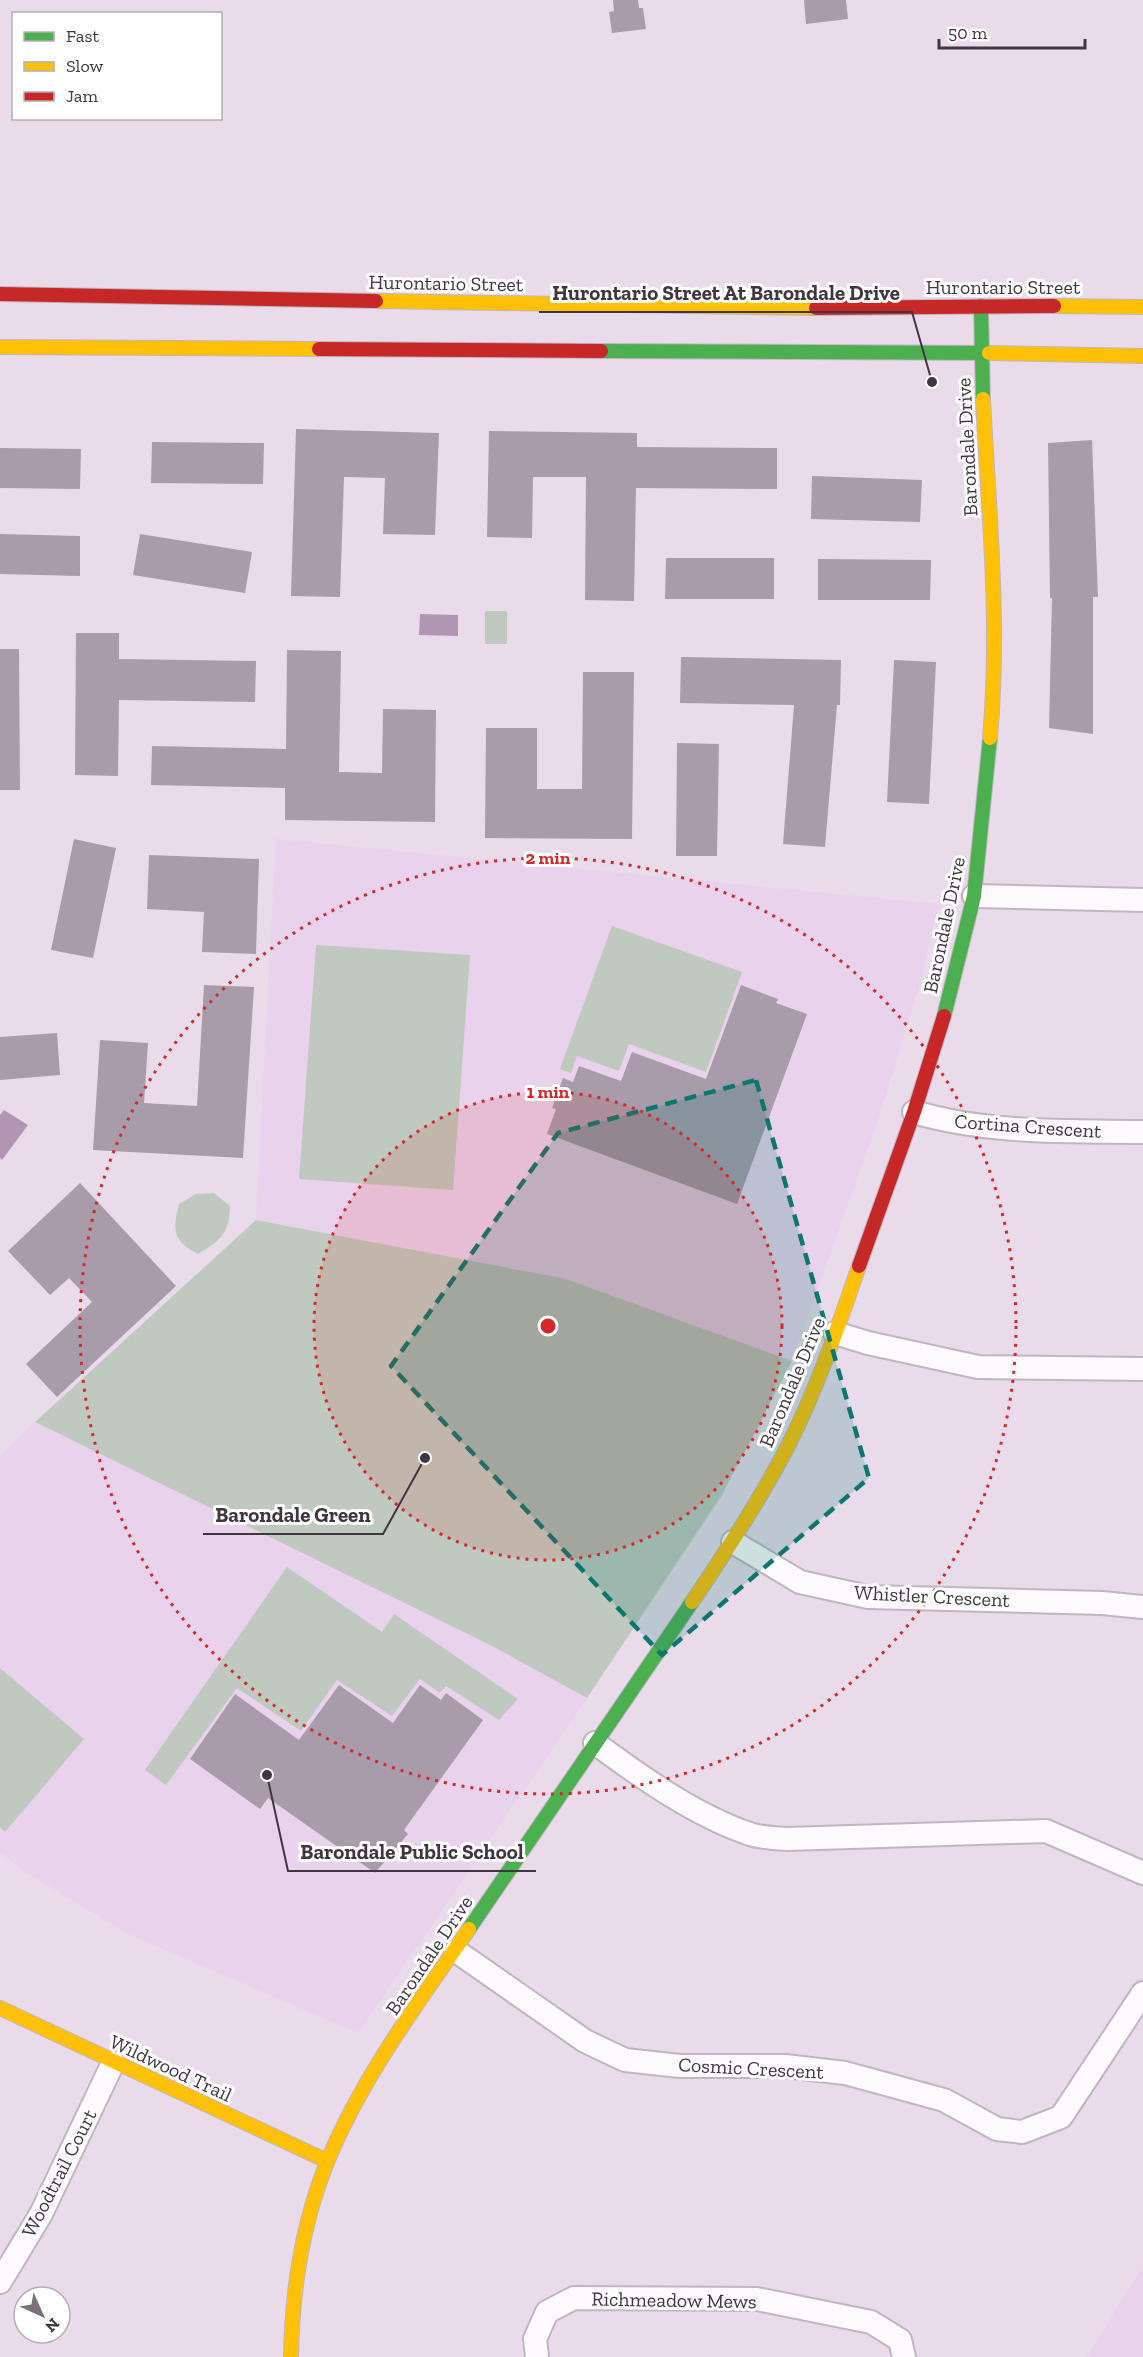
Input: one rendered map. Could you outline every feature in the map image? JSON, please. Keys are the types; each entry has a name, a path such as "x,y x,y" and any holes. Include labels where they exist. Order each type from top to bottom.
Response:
{"street":[{"name":"Hurontario Street","path":"0,294 782,308 1143,307"},
{"name":"Barondale Drive","path":"291,2357 295,2301 313,2205 327,2162 363,2089 388,2048 456,1952 732,1542 788,1445 835,1333 914,1112 941,1026 974,896 984,814 994,695 994,631 981,306"},
{"path":"0,347 983,352 1143,356"},
{"path":"974,896 1143,900"},
{"name":"Cortina Crescent","path":"914,1112 948,1122 996,1127 1048,1131 1143,1132"},
{"path":"835,1333 868,1343 978,1367 1143,1369"},
{"name":"Whistler Crescent","path":"732,1542 800,1582 868,1597 1102,1603 1143,1607"},
{"path":"595,1743 626,1766 709,1817 752,1835 787,1839 1046,1831 1143,1873"},
{"name":"Cosmic Crescent","path":"456,1952 585,2041 625,2061 680,2066 785,2066 845,2073 944,2100 998,2128 1022,2132 1061,2117 1143,1993"},
{"name":"Wildwood Trail","path":"0,2008 327,2162"},
{"name":"Woodtrail Court","path":"0,2282 41,2214 113,2063"},
{"name":"Richmeadow Mews","path":"537,2357 535,2339 547,2312 574,2298 620,2298 757,2299 871,2322 900,2340 904,2357"}],"highlighted area":[{"path":"756,1080 869,1478 662,1655 391,1366 558,1133"}],"shaded area":[{"path":"485,611 507,611 507,644 485,644"},
{"path":"420,614 458,615 458,636 419,635"},
{"path":"276,839 939,904 921,980 880,1114 792,1361 566,1279 256,1220"},
{"path":"612,926 742,972 706,1072 629,1044 619,1071 577,1056 571,1073 560,1069"},
{"path":"316,945 470,955 453,1190 299,1179"},
{"path":"4,1110 28,1125 2,1160 0,1158 0,1115"},
{"path":"214,1193 230,1206 228,1223 226,1230 218,1240 198,1254 184,1244 176,1234 179,1204 196,1194"},
{"path":"256,1220 566,1279 792,1361 722,1495 587,1698 492,1646 35,1422"},
{"path":"35,1422 492,1646 587,1698 358,2033 128,1934 24,1871 0,1852 0,1455"},
{"path":"287,1567 382,1632 394,1614 518,1699 499,1720 446,1686 440,1693 420,1679 392,1716 337,1680 301,1731 237,1688 166,1785 145,1770"},
{"path":"0,1668 84,1739 5,1832 0,1827"},
{"path":"1143,2266 1143,2357 1087,2357"}],"building":[{"path":"613,0 638,0 639,8 643,8 646,29 612,33 609,12 614,11"},
{"path":"804,0 846,0 848,19 806,24"},
{"path":"296,429 439,433 435,535 383,534 385,478 344,477 340,597 291,596"},
{"path":"489,431 637,433 637,447 777,448 777,489 636,488 634,601 585,600 586,477 533,477 532,538 487,537"},
{"path":"1092,440 1098,597 1093,597 1093,734 1049,728 1052,598 1050,598 1048,443"},
{"path":"152,442 264,443 263,484 151,483"},
{"path":"0,448 81,449 80,489 0,488"},
{"path":"812,476 922,480 920,522 811,519"},
{"path":"0,534 80,536 80,576 0,574"},
{"path":"140,534 252,552 245,593 133,575"},
{"path":"666,558 774,558 774,599 665,599"},
{"path":"818,559 931,560 930,600 818,600"},
{"path":"76,633 119,633 119,659 256,661 255,702 119,700 118,776 75,775"},
{"path":"0,649 19,649 20,790 0,790"},
{"path":"287,650 341,651 339,772 382,773 383,709 436,710 435,822 285,820 285,788 151,785 152,746 286,749"},
{"path":"681,657 841,660 840,705 837,705 825,847 783,844 794,705 680,703"},
{"path":"894,660 936,662 929,804 887,802"},
{"path":"583,672 634,672 632,839 485,838 486,728 537,728 537,789 582,789"},
{"path":"677,743 719,744 717,856 676,856"},
{"path":"74,839 116,848 93,958 51,950"},
{"path":"149,855 259,859 256,954 202,952 204,912 147,909"},
{"path":"204,985 254,987 243,1158 93,1150 100,1040 148,1043 144,1103 197,1106"},
{"path":"741,985 778,999 776,1003 807,1014 737,1204 547,1134 556,1109 552,1108 563,1078 573,1082 579,1066 621,1081 632,1052 706,1079"},
{"path":"57,1033 60,1075 0,1080 0,1037"},
{"path":"80,1183 176,1286 57,1397 26,1364 92,1302 69,1278 50,1295 8,1251"},
{"path":"339,1685 393,1723 420,1685 441,1700 446,1693 483,1720 404,1830 408,1834 375,1873 268,1798 260,1809 190,1759 235,1694 299,1740"}],"traffic: fast":[{"path":"981,306 983,399"},
{"path":"601,351 989,353"},
{"path":"944,1016 974,896 990,738"},
{"path":"469,1929 692,1602"}],"traffic: slow":[{"path":"376,301 816,308"},
{"path":"1054,306 1143,307"},
{"path":"0,347 319,349"},
{"path":"989,353 1143,356"},
{"path":"983,399 994,611 990,738"},
{"path":"692,1602 742,1526 799,1424 818,1380 859,1266"},
{"path":"291,2357 300,2257 312,2207 328,2160 342,2129 375,2070 411,2012 469,1929"},
{"path":"0,2008 327,2161"}],"traffic: jam":[{"path":"0,294 376,301"},
{"path":"816,308 1054,306"},
{"path":"319,349 601,351"},
{"path":"859,1266 914,1112 944,1016"}],"place":[{"name":"Hurontario Street At Barondale Drive","path":"932,382"},
{"name":"Barondale Green","path":"425,1458"},
{"name":"Barondale Public School","path":"267,1775"}]}
